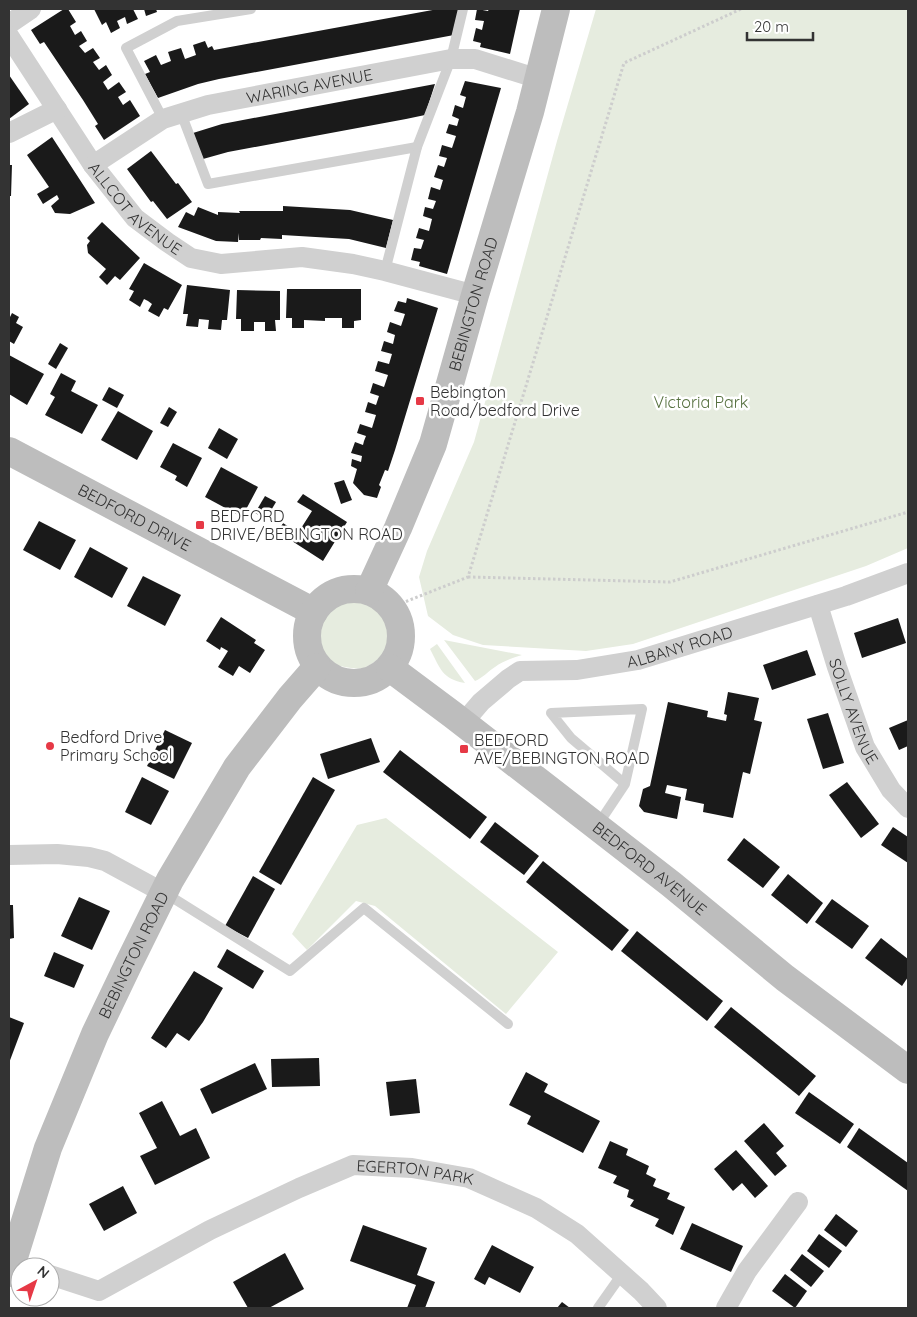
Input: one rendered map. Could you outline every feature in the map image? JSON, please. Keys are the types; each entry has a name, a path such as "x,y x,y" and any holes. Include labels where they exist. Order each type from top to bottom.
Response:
{"main road":[{"name":"BEBINGTON ROAD","path":"369,591 433,444 530,112 556,9"},
{"name":"BEDFORD DRIVE","path":"9,450 314,612"},
{"path":"357,589 369,591 384,599 392,607 400,622 401,645 390,668 372,681 351,684 335,680 317,667 309,653 306,637 309,620 317,606 329,596 341,590 357,589"},
{"name":"BEBINGTON ROAD","path":"17,1257 48,1148 95,1034 170,880 237,767 290,698 317,667"},
{"name":"BEDFORD AVENUE","path":"390,668 671,884 785,978 908,1070"}],"street":[{"path":"9,24 31,9"},
{"name":"ALLCOT AVENUE","path":"9,36 93,165 135,218 191,258 222,264 302,257 353,264 385,271 475,296"},
{"name":"WARING AVENUE","path":"93,165 172,116 208,105 451,59 475,59 539,78"},
{"path":"9,133 57,109"},
{"name":"ALBANY ROAD","path":"463,723 481,702 520,671 577,670 638,660 846,596 908,573"},
{"name":"SOLLY AVENUE","path":"818,605 865,747 900,786 908,808"},
{"path":"9,855 57,854 89,857 105,861 164,893"},
{"name":"EGERTON PARK","path":"60,1280 100,1300 210,1230 353,1165 412,1168 469,1178 536,1208 577,1234 641,1291 657,1308"},
{"path":"726,1308 747,1272 798,1202"}],"lane":[{"path":"251,9 177,21 126,48 172,116 208,184 417,147"},
{"path":"385,271 417,147 451,59 463,9"},
{"path":"596,827 624,784 642,709 551,714 571,738 624,784"},
{"path":"164,893 290,971 364,908 508,1024"},
{"path":"598,1308 622,1274"}],"path":[{"path":"468,577 624,63 741,9"},
{"path":"392,607 468,577 670,582 908,512"}],"green space":[{"name":"Victoria Park","path":"596,9 908,9 908,548 866,566 633,644 586,651 483,645 453,635 428,616 419,577 427,551 474,442 557,141"},
{"path":"349,602 357,602 383,615 388,622 390,632 387,649 373,663 364,668 345,667 333,663 320,647 317,636 324,618 334,608"},
{"path":"444,640 522,655 501,663 475,681"},
{"path":"437,644 465,683 451,679 443,672 430,649"},
{"path":"386,818 558,952 506,1014 375,906 356,901 307,950 292,934 357,825"}],"building":[{"path":"64,9 68,9 76,22 70,26 75,35 81,31 87,41 79,46 85,53 93,48 100,58 93,62 99,70 106,65 112,75 103,82 108,90 119,82 126,92 118,97 123,105 130,100 140,116 104,140 95,126 98,124 83,100 44,42 40,44 31,30"},
{"path":"94,9 133,9 138,19 127,24 125,17 117,21 120,28 111,33 106,22 102,25"},
{"path":"144,9 156,9 157,12 146,16"},
{"path":"438,9 459,9 454,35 219,79 158,98 145,74 150,72 144,61 156,55 161,65 171,61 168,52 181,48 185,59 196,55 193,45 205,41 208,48 212,46 214,50"},
{"path":"477,9 488,11 489,9 520,9 510,54 480,47 481,43 473,41 476,28 482,30 484,21 475,20"},
{"path":"9,75 29,104 9,119"},
{"path":"465,81 501,88 447,274 419,266 420,262 411,260 414,248 421,249 424,240 416,238 419,228 429,231 432,219 423,216 425,207 433,209 436,201 428,199 431,187 440,190 443,180 434,177 438,165 444,167 447,158 439,156 442,145 452,148 456,136 446,133 449,124 457,126 459,119 452,116 455,105 463,108 466,97 460,95"},
{"path":"435,84 425,115 406,119 228,152 203,159 193,133 222,124"},
{"path":"52,137 95,203 70,214 55,213 51,206 59,199 57,195 43,204 37,194 49,187 27,155"},
{"path":"151,151 192,202 167,219 153,201 151,202 127,169"},
{"path":"9,165 12,165 11,196 9,196"},
{"path":"283,206 350,210 393,220 386,248 349,239 282,235 282,239 239,240 239,233 238,242 216,241 178,227 186,212 194,216 198,207 218,215 218,212 283,211"},
{"path":"102,222 140,258 120,280 115,276 107,285 99,277 106,269 88,253 87,245 90,241 87,238"},
{"path":"144,263 182,285 168,310 164,308 159,317 148,311 152,304 148,301 144,299 140,307 129,300 134,291 129,289"},
{"path":"187,285 230,290 227,320 222,320 221,330 208,329 209,320 199,319 198,327 186,326 188,314 183,314"},
{"path":"287,289 361,289 361,320 354,321 354,328 342,328 342,318 325,318 325,321 304,320 304,328 292,328 292,318 286,318"},
{"path":"237,290 280,291 280,320 275,320 276,331 265,331 265,322 254,322 254,331 241,331 241,319 236,319"},
{"path":"407,298 438,308 395,450 388,471 385,470 379,485 381,487 377,498 364,495 353,483 357,469 351,466 352,459 361,462 362,456 351,453 355,442 363,445 366,436 357,433 360,424 372,428 376,415 365,412 368,402 376,405 379,396 370,393 373,383 384,387 388,375 375,371 378,361 389,364 392,354 381,351 384,341 393,344 395,335 387,332 390,322 401,326 405,314 394,311 398,301 406,303"},
{"path":"12,313 19,317 16,323 23,327 14,344 9,341 9,319"},
{"path":"60,343 68,348 56,369 48,364"},
{"path":"9,355 44,374 27,405 9,394"},
{"path":"61,373 76,381 71,391 98,405 82,434 45,415 55,397 50,394"},
{"path":"109,387 124,395 117,408 102,400"},
{"path":"169,407 177,412 168,427 160,423"},
{"path":"118,411 153,431 137,460 101,440"},
{"path":"219,428 238,439 227,459 208,448"},
{"path":"173,443 202,458 187,487 175,480 177,476 160,467"},
{"path":"221,467 258,487 242,517 205,497"},
{"path":"344,480 352,500 341,504 334,483"},
{"path":"303,494 347,522 323,561 278,532 283,523 298,533 312,511 297,502"},
{"path":"265,496 276,502 266,519 255,513"},
{"path":"39,521 76,540 60,570 23,550"},
{"path":"90,547 128,568 112,598 74,577"},
{"path":"143,576 181,595 165,626 127,606"},
{"path":"221,617 256,640 254,643 265,650 250,673 239,666 233,676 218,667 228,651 221,647 220,650 206,641"},
{"path":"898,618 906,643 862,658 854,633"},
{"path":"807,650 816,675 772,690 763,665"},
{"path":"728,692 759,698 754,720 762,722 750,774 743,772 733,818 703,812 704,804 685,800 687,789 667,785 665,793 681,797 677,819 644,812 639,806 643,789 650,786 668,702 708,711 707,717 726,721 727,715 724,714"},
{"path":"828,713 844,763 823,769 807,719"},
{"path":"908,720 908,746 899,750 889,728"},
{"path":"165,730 192,743 174,779 147,766"},
{"path":"371,738 380,762 328,779 320,754"},
{"path":"400,750 487,817 470,839 383,772"},
{"path":"142,777 169,791 151,825 125,812"},
{"path":"313,777 335,790 281,885 259,872"},
{"path":"847,782 879,824 861,838 829,795"},
{"path":"495,822 539,856 524,875 480,842"},
{"path":"893,827 908,837 908,863 881,845"},
{"path":"744,838 780,867 763,888 727,860"},
{"path":"543,861 629,930 612,951 526,882"},
{"path":"788,874 823,903 807,924 771,895"},
{"path":"253,876 275,889 248,938 225,926"},
{"path":"79,897 110,911 92,950 61,936"},
{"path":"832,899 869,926 852,949 815,922"},
{"path":"9,905 13,905 14,938 9,939"},
{"path":"637,931 723,1001 707,1021 621,951"},
{"path":"881,938 908,959 908,977 902,986 865,958"},
{"path":"227,949 264,971 253,989 217,967"},
{"path":"54,952 84,965 74,988 44,976"},
{"path":"194,971 223,988 203,1022 189,1041 177,1033 166,1048 151,1038"},
{"path":"731,1007 816,1076 799,1096 714,1027"},
{"path":"9,1017 24,1023 9,1063"},
{"path":"319,1058 320,1086 272,1087 271,1059"},
{"path":"255,1063 267,1089 212,1114 200,1089"},
{"path":"526,1072 548,1084 544,1092 600,1121 583,1153 527,1124 531,1116 509,1105"},
{"path":"416,1079 420,1113 390,1116 386,1082"},
{"path":"809,1092 854,1124 840,1144 795,1113"},
{"path":"162,1101 180,1136 196,1128 210,1158 155,1185 140,1156 157,1148 139,1113"},
{"path":"764,1123 784,1146 776,1153 787,1166 775,1176 744,1141"},
{"path":"859,1128 908,1163 908,1191 847,1147"},
{"path":"610,1141 628,1149 626,1155 649,1166 646,1174 656,1179 653,1186 670,1193 667,1199 685,1207 673,1235 655,1226 659,1219 630,1206 634,1200 627,1197 629,1190 613,1183 617,1176 598,1168"},
{"path":"736,1150 768,1186 755,1198 742,1183 733,1191 714,1169"},
{"path":"123,1186 137,1213 104,1231 89,1204"},
{"path":"836,1214 858,1231 846,1247 824,1230"},
{"path":"692,1223 743,1246 731,1272 680,1249"},
{"path":"363,1225 427,1248 417,1275 435,1282 425,1308 407,1308 416,1285 350,1261"},
{"path":"819,1234 842,1251 829,1268 807,1251"},
{"path":"492,1245 534,1267 520,1293 489,1277 485,1285 474,1279"},
{"path":"285,1253 304,1289 269,1308 248,1308 233,1282"},
{"path":"802,1254 824,1271 811,1287 790,1270"},
{"path":"785,1274 807,1291 795,1308 772,1291"},
{"path":"562,1302 570,1308 557,1308"}],"place":[{"name":"Bebington Road/bedford Drive","path":"420,401"},
{"name":"BEDFORD DRIVE/BEBINGTON ROAD","path":"200,525"},
{"name":"Bedford Drive Primary School","path":"50,746"},
{"name":"BEDFORD AVE/BEBINGTON ROAD","path":"464,749"}]}
